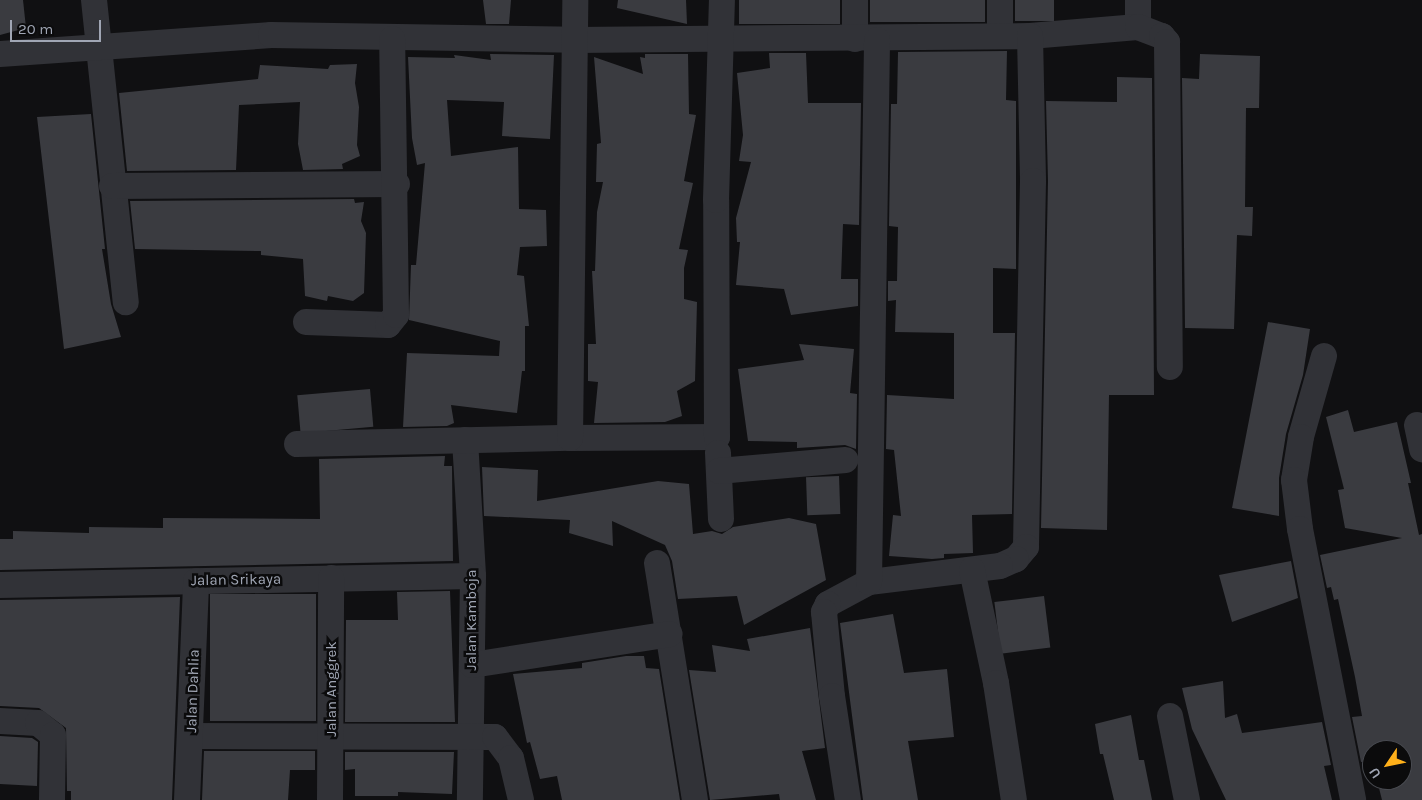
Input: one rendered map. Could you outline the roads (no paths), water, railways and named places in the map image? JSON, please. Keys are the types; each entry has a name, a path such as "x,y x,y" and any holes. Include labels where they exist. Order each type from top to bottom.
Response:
{"street":[{"path":"94,0 112,186 126,302"},
{"path":"570,438 575,0"},
{"path":"721,519 717,437 716,200 723,37 722,0"},
{"path":"855,0 866,39 868,582"},
{"path":"1000,0 1000,36"},
{"path":"1138,0 1138,27"},
{"path":"0,54 271,35 392,39 575,40 723,37 866,39 1030,36 1138,27 1162,36 1167,42 1170,367"},
{"path":"848,800 832,696 824,612 835,598 868,582 1000,566 1016,559 1026,546 1032,181 1030,36"},
{"path":"306,322 388,325 394,320 396,184 392,39"},
{"path":"112,186 396,184"},
{"path":"1324,356 1302,437 1295,487 1300,528 1353,800"},
{"path":"297,444 717,437"},
{"name":"Jalan Kamboja","path":"466,440 473,576 470,800"},
{"path":"719,471 846,460"},
{"path":"658,563 695,800"},
{"path":"972,570 996,683 1014,800"},
{"name":"Jalan Srikaya","path":"0,585 473,576"},
{"name":"Jalan Anggrek","path":"330,800 333,738 331,578"},
{"name":"Jalan Dahlia","path":"187,800 192,736 196,581"},
{"path":"472,665 670,634"},
{"path":"1170,716 1187,800"},
{"path":"0,721 38,723 49,729 54,740 52,800"},
{"path":"192,736 333,738 495,737 502,742 511,758 521,800"}]}
